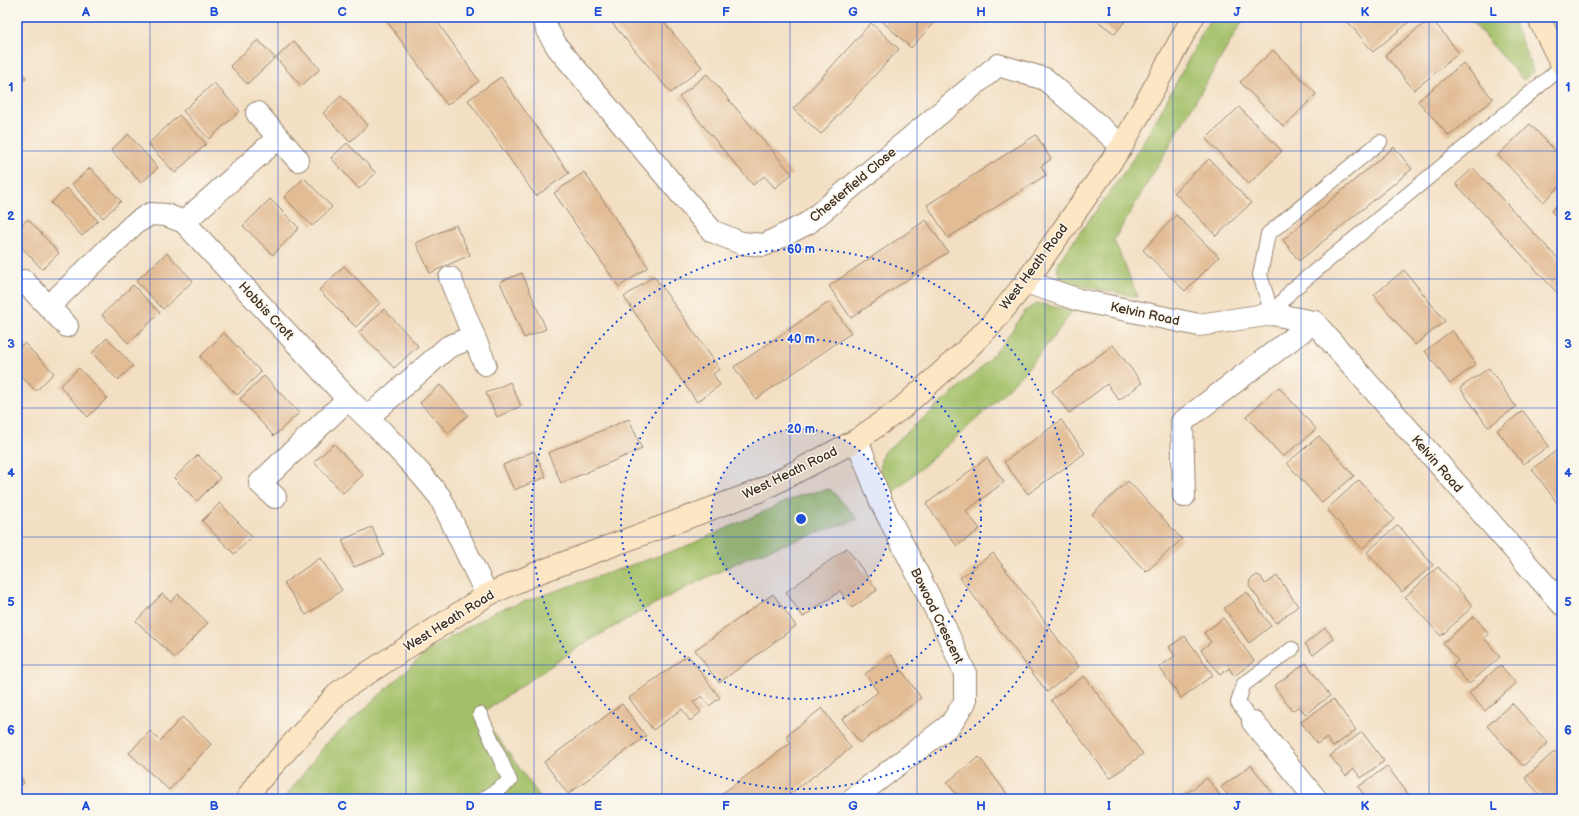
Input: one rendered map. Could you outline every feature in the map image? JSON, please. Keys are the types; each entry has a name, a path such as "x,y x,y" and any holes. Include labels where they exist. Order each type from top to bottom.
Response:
{"street":[{"name":"Chesterfield Close","path":"544,17 547,30 558,48 712,231 740,244 764,245 808,223 998,65 1045,78 1122,146"},
{"name":"West Heath Road","path":"247,799 257,783 339,692 487,595 537,573 759,491 857,440 902,408 963,353 990,325 1026,282 1122,146 1193,17"},
{"path":"1538,17 1562,66"},
{"path":"257,113 298,160"},
{"path":"184,222 278,138"},
{"name":"Hobbis Croft","path":"49,306 134,224 150,214 166,215 184,222 348,400 368,417 405,455 440,497 487,595"},
{"path":"450,278 485,364"},
{"path":"24,281 67,326"},
{"name":"Kelvin Road","path":"1026,282 1079,300 1199,325 1272,314 1314,322 1562,604"},
{"path":"1184,496 1182,422 1314,322"},
{"path":"368,417 448,347 473,337"},
{"path":"274,497 260,483 348,400"},
{"name":"Bowood Crescent","path":"853,799 951,724 965,702 965,673 945,628 881,502 857,440"},
{"path":"1253,722 1316,799"}],"lane":[{"path":"1272,314 1291,291 1562,66"},
{"path":"1272,314 1260,275 1268,234 1380,142"},
{"path":"1253,722 1238,703 1243,685 1292,649"},
{"path":"480,714 510,781 484,799"}],"green space":[{"path":"1211,17 1245,17 1114,240 1138,297 1072,284 1062,279 1057,271 1059,261 1128,167 1160,113"},
{"path":"1468,17 1511,17 1534,72 1523,80"},
{"path":"1546,17 1562,17 1562,48"},
{"path":"1038,303 1072,311 1033,362 1011,386 964,430 891,494 884,484 880,470 883,453 978,371 1004,342 1026,310"},
{"path":"830,489 858,519 748,557 656,603 585,643 480,714 541,798 540,799 284,799 326,744 430,649 494,612 687,546 801,495"}],"building":[{"path":"384,17 434,17 479,81 447,105"},
{"path":"607,17 659,17 702,67 671,93"},
{"path":"887,17 939,17 911,48 883,22"},
{"path":"1092,17 1128,17 1115,34"},
{"path":"1344,17 1415,17 1373,52"},
{"path":"1431,18 1459,53 1414,90 1385,55"},
{"path":"871,23 899,49 821,134 793,109"},
{"path":"258,40 275,58 247,84 230,66"},
{"path":"294,41 320,69 301,86 276,58"},
{"path":"1273,50 1316,94 1284,127 1240,82"},
{"path":"1463,63 1493,99 1449,136 1418,101"},
{"path":"17,65 26,78 17,84"},
{"path":"707,74 792,174 775,188 764,176 753,185 679,97"},
{"path":"501,77 569,173 536,196 468,100"},
{"path":"214,83 240,111 209,139 183,111"},
{"path":"341,96 368,125 350,142 323,113"},
{"path":"1239,107 1282,151 1249,184 1206,139"},
{"path":"179,115 206,144 175,173 148,144"},
{"path":"1530,124 1562,158 1562,184 1543,202 1498,155"},
{"path":"128,134 158,168 141,183 111,150"},
{"path":"1036,135 1051,159 1041,166 1046,175 948,238 927,205"},
{"path":"347,143 376,173 359,189 331,158"},
{"path":"1394,147 1412,169 1299,261 1283,240"},
{"path":"1209,159 1251,203 1216,236 1174,192"},
{"path":"90,168 121,201 103,218 72,184"},
{"path":"1473,168 1562,263 1562,298 1456,184"},
{"path":"584,172 648,267 619,287 554,193"},
{"path":"304,178 332,207 312,226 284,197"},
{"path":"67,188 98,221 82,236 51,203"},
{"path":"270,199 299,228 273,255 243,226"},
{"path":"1562,201 1562,223 1551,211"},
{"path":"1176,215 1219,257 1185,291 1143,250"},
{"path":"28,219 59,253 42,269 17,242 17,229"},
{"path":"926,220 948,252 851,318 829,286"},
{"path":"456,225 470,255 430,273 416,243"},
{"path":"167,253 193,281 163,309 136,281"},
{"path":"344,266 380,303 356,327 319,290"},
{"path":"1404,270 1445,321 1415,345 1374,295"},
{"path":"522,273 546,329 524,338 500,282"},
{"path":"654,276 720,369 713,374 720,385 697,402 624,297"},
{"path":"133,285 160,313 128,343 102,315"},
{"path":"829,302 851,333 756,399 734,367"},
{"path":"384,309 418,346 394,368 359,332"},
{"path":"1452,330 1476,364 1450,384 1425,351"},
{"path":"224,333 261,372 237,395 200,357"},
{"path":"107,338 133,366 118,380 92,353"},
{"path":"24,343 54,373 36,391 17,372 17,350"},
{"path":"1113,345 1142,383 1119,400 1107,384 1069,413 1052,391"},
{"path":"79,368 107,398 88,417 60,386"},
{"path":"1489,368 1516,407 1488,427 1460,388"},
{"path":"264,376 299,413 274,436 240,399"},
{"path":"510,382 521,406 497,417 486,393"},
{"path":"440,385 468,415 448,433 420,403"},
{"path":"1279,387 1316,429 1283,457 1246,416"},
{"path":"1523,411 1549,446 1523,464 1497,430"},
{"path":"629,419 642,449 561,483 548,453"},
{"path":"1061,420 1085,453 1028,494 1004,462"},
{"path":"1319,436 1354,476 1322,503 1287,463"},
{"path":"334,444 363,475 343,493 314,462"},
{"path":"1560,448 1562,451 1561,508 1532,469"},
{"path":"534,451 546,477 514,490 503,465"},
{"path":"198,455 220,478 197,501 174,478"},
{"path":"987,458 1004,482 966,511 980,529 957,546 926,504"},
{"path":"1359,480 1394,519 1362,549 1327,509"},
{"path":"1128,481 1182,539 1146,572 1092,514"},
{"path":"220,503 252,537 234,554 202,521"},
{"path":"1398,525 1433,565 1402,592 1367,552"},
{"path":"372,527 384,555 354,567 342,540"},
{"path":"847,548 877,590 852,608 840,591 803,617 786,592"},
{"path":"993,553 1079,667 1047,692 960,578"},
{"path":"320,558 342,590 306,615 284,583"},
{"path":"1438,567 1473,606 1441,636 1405,597"},
{"path":"1257,575 1261,577 1265,584 1277,576 1298,606 1276,623 1249,586 1250,580"},
{"path":"1247,592 1271,626 1249,643 1224,608"},
{"path":"162,594 171,602 178,594 208,623 175,658 136,621"},
{"path":"773,594 796,626 719,683 695,650"},
{"path":"1474,616 1489,634 1484,638 1500,657 1469,684 1453,665 1458,661 1443,643"},
{"path":"1223,618 1254,661 1234,676 1229,668 1220,675 1201,650 1211,642 1204,633"},
{"path":"1325,628 1334,639 1313,655 1305,644"},
{"path":"1185,636 1213,675 1181,698 1159,667 1175,656 1169,647"},
{"path":"688,655 720,698 709,706 702,696 693,702 701,712 690,721 682,709 653,730 629,698"},
{"path":"891,655 921,698 860,743 842,719 878,692 865,674"},
{"path":"1306,663 1330,696 1305,714 1299,706 1292,711 1274,686"},
{"path":"1500,665 1516,683 1485,711 1469,693"},
{"path":"1084,676 1143,754 1110,778 1051,700"},
{"path":"1333,699 1356,730 1333,747 1326,738 1317,744 1301,722"},
{"path":"1512,703 1548,743 1523,766 1487,726"},
{"path":"622,704 646,736 568,794 544,762"},
{"path":"822,708 851,748 783,799 715,799 791,743 786,736"},
{"path":"182,717 211,744 169,790 129,753 150,731 160,741"},
{"path":"1362,732 1384,761 1361,778 1354,769 1346,776 1330,756"},
{"path":"1555,751 1562,759 1562,799 1544,799 1525,778"},
{"path":"979,757 1011,799 960,799 947,782"},
{"path":"1251,765 1274,795 1269,799 1231,799 1221,787"},
{"path":"1387,766 1412,799 1367,799 1358,787"},
{"path":"17,769 24,783 17,787"},
{"path":"1207,778 1223,799 1179,799"}]}
